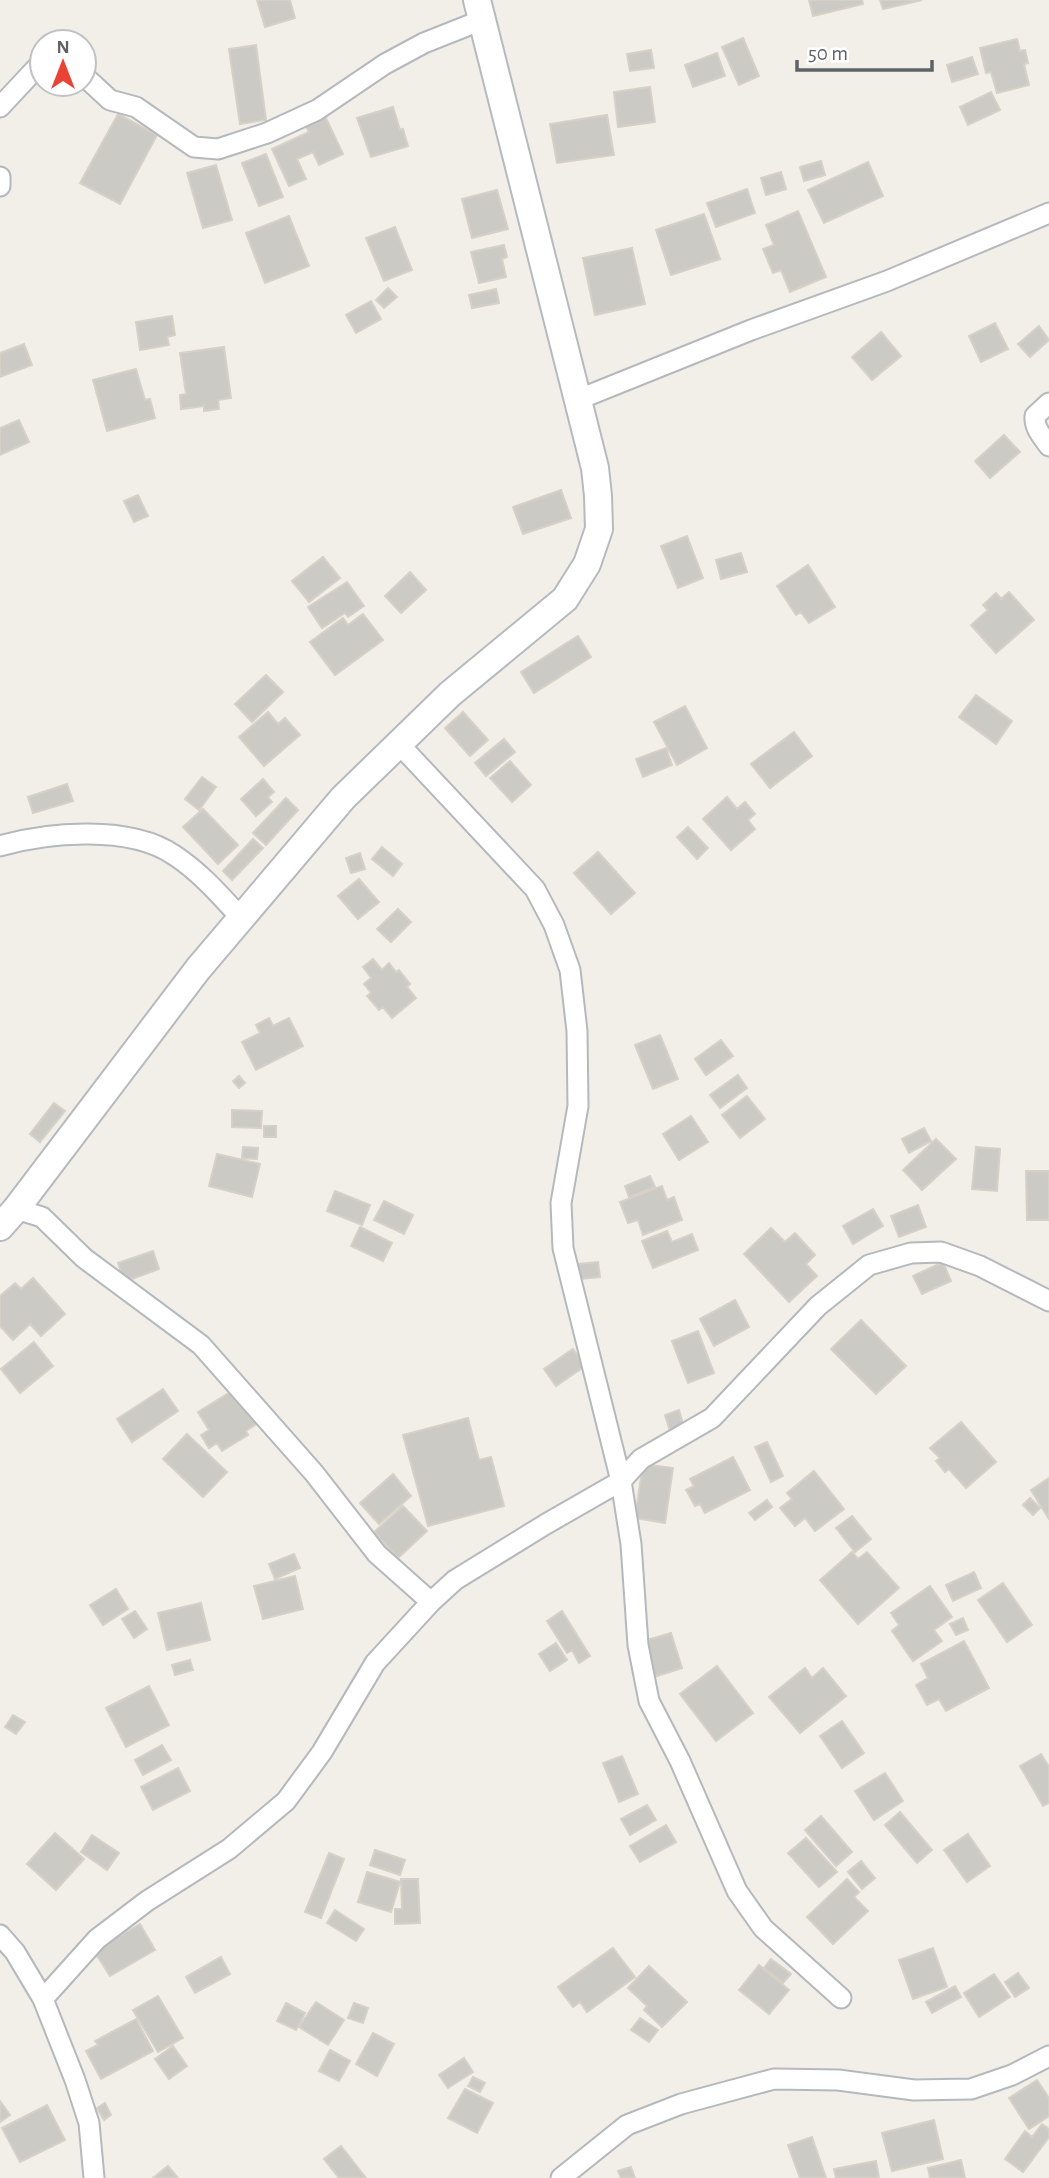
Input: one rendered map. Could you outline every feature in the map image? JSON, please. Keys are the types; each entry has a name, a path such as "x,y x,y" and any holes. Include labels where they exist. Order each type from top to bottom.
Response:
{"main road":[{"path":"8,1218 198,969 342,798 450,694 565,598 587,564 599,529 595,468 480,10"}],"street":[{"path":"98,89 110,100 136,107 194,147 218,149 267,133 317,110 386,64 480,10"},
{"path":"0,107 28,77"},
{"path":"0,177 0,186"},
{"path":"577,400 751,330 887,282 1049,214"},
{"path":"1049,403 1035,416 1035,421 1037,430 1049,446"},
{"path":"399,744 535,889 554,925 570,970 577,1031 579,1106 561,1203 563,1248 621,1481 631,1544 638,1644 649,1702 680,1761 737,1891 763,1928 841,1998"},
{"path":"0,846 65,834 136,838 173,853 212,887 241,918"},
{"path":"8,1218 42,1217 85,1258 201,1345 314,1473 377,1554 431,1602"},
{"path":"43,1999 97,1939 146,1900 229,1849 286,1801 322,1752 375,1663 455,1580 621,1481 641,1459 712,1418 818,1306 869,1265 911,1253 941,1252 980,1266 1049,1301"},
{"path":"0,1935 15,1952 43,1999 75,2081 89,2123 94,2178"},
{"path":"561,2178 627,2126 681,2104 774,2079 838,2080 914,2090 971,2089 1012,2076 1049,2056"}],"building":[{"path":"257,0 290,0 295,18 265,27"},
{"path":"809,0 862,0 863,4 813,16"},
{"path":"880,0 922,0 883,9"},
{"path":"743,38 759,76 739,85 722,47"},
{"path":"1017,39 1020,51 1025,50 1028,63 1024,64 1029,85 997,93 991,72 986,73 980,48"},
{"path":"256,45 266,120 240,124 229,49"},
{"path":"651,50 654,68 630,71 627,54"},
{"path":"717,53 725,76 693,87 685,65"},
{"path":"972,57 978,74 952,82 947,65"},
{"path":"650,87 655,122 618,127 614,92"},
{"path":"991,92 1000,110 968,125 960,107"},
{"path":"393,107 408,146 371,157 357,118"},
{"path":"118,114 157,135 120,204 80,183"},
{"path":"607,115 614,155 557,163 550,124"},
{"path":"325,116 343,154 319,165 313,152 297,159 306,179 289,186 272,149 309,132 305,125"},
{"path":"266,154 283,197 259,206 242,163"},
{"path":"821,161 825,175 804,181 800,167"},
{"path":"868,162 883,196 824,223 808,190"},
{"path":"216,165 232,220 203,228 187,173"},
{"path":"781,172 786,189 766,195 761,178"},
{"path":"747,189 755,213 716,227 707,203"},
{"path":"497,190 508,229 472,238 462,199"},
{"path":"798,211 826,277 790,292 781,270 773,273 763,249 774,245 766,225"},
{"path":"704,214 720,259 671,275 656,230"},
{"path":"289,216 309,266 265,283 246,233"},
{"path":"395,227 412,270 384,281 366,238"},
{"path":"504,245 507,257 502,259 506,277 479,283 471,252"},
{"path":"632,248 645,304 595,315 583,258"},
{"path":"388,288 397,297 384,308 376,300"},
{"path":"496,289 499,303 472,308 469,295"},
{"path":"371,301 381,319 356,333 346,315"},
{"path":"172,316 175,335 167,337 169,345 140,350 136,322"},
{"path":"995,323 1008,349 981,362 969,336"},
{"path":"1039,326 1049,340 1030,357 1018,344"},
{"path":"881,332 901,356 872,380 852,357"},
{"path":"24,344 32,365 0,377 0,353"},
{"path":"224,347 231,398 218,400 219,409 204,411 204,406 181,409 180,395 186,394 180,353"},
{"path":"136,369 145,400 150,399 155,418 107,431 93,380"},
{"path":"19,420 29,442 0,455 0,428"},
{"path":"1004,435 1020,452 990,478 975,461"},
{"path":"561,490 571,518 523,534 513,507"},
{"path":"138,495 148,516 134,522 124,501"},
{"path":"687,536 703,578 678,588 661,546"},
{"path":"741,553 747,572 721,579 716,560"},
{"path":"323,557 340,578 309,602 292,581"},
{"path":"808,565 835,607 809,623 801,612 796,615 777,586"},
{"path":"410,572 426,590 401,613 385,596"},
{"path":"347,582 364,606 348,617 345,613 322,628 308,607"},
{"path":"1009,592 1034,620 996,653 971,625 988,610 983,605 996,593 1001,599"},
{"path":"363,614 383,640 335,675 310,642 343,618 348,625"},
{"path":"578,636 591,657 534,693 521,672"},
{"path":"266,675 283,692 252,722 235,704"},
{"path":"976,695 1012,721 996,744 959,717"},
{"path":"685,706 707,748 677,765 654,722"},
{"path":"268,712 278,724 285,718 300,735 264,766 239,737"},
{"path":"463,712 488,740 470,756 445,728"},
{"path":"794,732 812,756 770,788 751,764"},
{"path":"504,739 515,752 486,776 475,763"},
{"path":"666,748 672,765 643,777 636,759"},
{"path":"510,761 531,785 512,802 490,778"},
{"path":"202,777 216,787 199,810 185,799"},
{"path":"263,779 274,792 268,797 272,802 256,816 241,799"},
{"path":"67,784 73,801 33,813 28,797"},
{"path":"727,797 737,809 745,802 755,814 748,820 755,829 731,850 703,819"},
{"path":"286,798 298,810 266,845 253,833"},
{"path":"203,809 238,845 218,864 183,827"},
{"path":"688,827 708,848 697,859 677,837"},
{"path":"253,839 263,848 232,880 223,871"},
{"path":"382,847 402,864 393,876 372,859"},
{"path":"598,852 635,893 611,914 574,873"},
{"path":"360,853 365,869 351,873 346,858"},
{"path":"359,879 379,902 358,919 338,896"},
{"path":"398,909 411,922 391,942 377,929"},
{"path":"373,959 382,970 389,963 396,972 399,970 410,984 407,987 416,998 392,1018 383,1007 379,1010 367,996 371,993 364,984 371,978 363,967"},
{"path":"269,1018 273,1026 289,1018 303,1046 256,1070 242,1042 260,1033 256,1025"},
{"path":"660,1035 678,1079 653,1089 635,1045"},
{"path":"721,1040 733,1056 706,1075 695,1059"},
{"path":"738,1075 747,1088 720,1108 710,1095"},
{"path":"239,1076 245,1083 239,1088 233,1081"},
{"path":"747,1096 765,1119 740,1138 722,1115"},
{"path":"54,1103 65,1111 40,1142 30,1134"},
{"path":"232,1110 262,1111 261,1128 232,1127"},
{"path":"691,1116 708,1142 679,1160 663,1134"},
{"path":"264,1126 276,1126 276,1137 264,1137"},
{"path":"924,1128 931,1141 909,1153 902,1139"},
{"path":"936,1139 956,1159 922,1190 903,1170"},
{"path":"243,1147 258,1148 257,1159 242,1158"},
{"path":"976,1147 1000,1149 997,1191 972,1189"},
{"path":"217,1154 260,1164 252,1197 209,1186"},
{"path":"1026,1171 1049,1171 1049,1220 1027,1220"},
{"path":"650,1176 655,1187 629,1197 625,1186"},
{"path":"662,1186 667,1200 674,1197 682,1220 643,1235 638,1220 628,1223 620,1202"},
{"path":"335,1191 370,1205 362,1225 327,1211"},
{"path":"384,1201 413,1215 404,1234 374,1220"},
{"path":"918,1205 926,1227 899,1237 891,1216"},
{"path":"873,1209 883,1226 853,1244 843,1226"},
{"path":"360,1227 392,1243 383,1261 351,1246"},
{"path":"771,1228 785,1242 795,1233 815,1255 806,1264 817,1276 789,1302 744,1254"},
{"path":"667,1231 672,1242 692,1234 698,1250 653,1268 642,1241"},
{"path":"153,1251 159,1269 124,1282 118,1263"},
{"path":"598,1262 600,1277 580,1279 578,1264"},
{"path":"943,1262 951,1281 922,1294 913,1276"},
{"path":"33,1278 65,1314 41,1336 30,1324 13,1340 0,1326 0,1296 15,1283 21,1289"},
{"path":"735,1300 749,1327 714,1346 700,1319"},
{"path":"861,1320 906,1366 876,1394 831,1349"},
{"path":"698,1331 714,1373 688,1383 672,1341"},
{"path":"34,1342 53,1366 20,1393 1,1369"},
{"path":"573,1349 585,1366 556,1386 544,1369"},
{"path":"237,1388 258,1423 246,1431 248,1435 222,1451 217,1443 209,1448 201,1435 209,1430 198,1412"},
{"path":"163,1389 178,1411 132,1442 117,1419"},
{"path":"679,1410 684,1427 670,1431 665,1415"},
{"path":"468,1418 479,1460 491,1457 504,1506 428,1526 403,1435"},
{"path":"961,1422 996,1462 966,1488 949,1469 945,1472 936,1461 940,1458 930,1448"},
{"path":"187,1434 227,1472 203,1497 163,1459"},
{"path":"767,1442 783,1476 771,1482 755,1447"},
{"path":"733,1457 750,1490 705,1513 700,1504 695,1506 686,1490 694,1486 690,1479"},
{"path":"643,1464 673,1468 665,1523 635,1518"},
{"path":"814,1471 844,1509 815,1531 805,1518 795,1526 780,1508 792,1499 787,1493"},
{"path":"393,1474 411,1496 379,1524 360,1503"},
{"path":"1049,1478 1049,1519 1031,1490"},
{"path":"1030,1498 1040,1508 1033,1515 1023,1505"},
{"path":"767,1500 772,1507 755,1520 749,1513"},
{"path":"403,1506 427,1531 398,1558 374,1532"},
{"path":"852,1516 871,1539 855,1552 836,1528"},
{"path":"852,1552 858,1559 867,1552 899,1588 858,1624 820,1580"},
{"path":"294,1554 300,1568 275,1579 269,1564"},
{"path":"974,1572 981,1588 953,1601 946,1585"},
{"path":"295,1576 303,1609 263,1619 254,1586"},
{"path":"1003,1583 1032,1625 1007,1642 978,1600"},
{"path":"930,1586 952,1617 934,1630 942,1641 913,1661 892,1631 899,1625 891,1613"},
{"path":"116,1589 128,1609 103,1625 90,1605"},
{"path":"201,1603 210,1640 167,1650 158,1613"},
{"path":"135,1611 147,1629 134,1638 122,1619"},
{"path":"562,1611 590,1656 579,1663 572,1650 567,1653 547,1621"},
{"path":"963,1618 968,1630 956,1635 950,1624"},
{"path":"671,1633 682,1668 651,1678 640,1642"},
{"path":"964,1641 989,1688 946,1711 939,1699 927,1705 916,1685 928,1678 921,1664"},
{"path":"556,1643 567,1660 550,1671 539,1654"},
{"path":"190,1660 193,1670 175,1675 172,1665"},
{"path":"717,1666 753,1713 716,1741 680,1694"},
{"path":"805,1668 812,1678 823,1668 846,1696 800,1733 769,1697"},
{"path":"149,1686 169,1725 126,1747 106,1708"},
{"path":"13,1715 25,1722 16,1734 5,1727"},
{"path":"842,1721 864,1753 842,1768 820,1736"},
{"path":"162,1745 171,1760 143,1775 135,1760"},
{"path":"1041,1754 1049,1767 1049,1803 1043,1806 1020,1766"},
{"path":"622,1756 638,1794 619,1802 603,1763"},
{"path":"178,1768 190,1791 153,1810 141,1787"},
{"path":"885,1773 903,1801 874,1820 855,1791"},
{"path":"647,1805 656,1820 630,1835 621,1819"},
{"path":"900,1812 932,1850 917,1863 885,1825"},
{"path":"821,1816 852,1852 836,1866 805,1830"},
{"path":"666,1825 676,1842 640,1862 630,1846"},
{"path":"55,1833 84,1859 56,1890 27,1864"},
{"path":"968,1834 990,1866 967,1882 944,1850"},
{"path":"92,1835 119,1853 107,1870 81,1852"},
{"path":"806,1838 837,1872 819,1887 788,1853"},
{"path":"375,1850 405,1860 400,1875 370,1865"},
{"path":"329,1853 344,1859 321,1918 305,1912"},
{"path":"861,1861 875,1878 862,1889 848,1872"},
{"path":"367,1872 400,1882 391,1912 358,1902"},
{"path":"401,1879 418,1879 420,1923 395,1924 395,1909 402,1909"},
{"path":"847,1879 859,1892 854,1897 868,1911 833,1944 807,1917"},
{"path":"335,1910 364,1929 356,1941 327,1923"},
{"path":"140,1924 155,1950 110,1976 94,1951"},
{"path":"613,1948 635,1977 587,2012 580,2002 573,2007 558,1987"},
{"path":"933,1948 947,1987 913,1999 899,1960"},
{"path":"221,1957 230,1974 195,1993 186,1977"},
{"path":"771,1959 791,1974 783,1983 764,1968"},
{"path":"759,1965 789,1990 769,2014 739,1990"},
{"path":"649,1966 687,2002 662,2027 644,2010 647,2006 628,1988"},
{"path":"1018,1973 1029,1988 1015,1997 1005,1982"},
{"path":"994,1974 1010,1997 979,2017 964,1993"},
{"path":"955,1986 961,1997 932,2013 926,2002"},
{"path":"158,1996 183,2038 158,2052 133,2010"},
{"path":"316,2002 344,2020 328,2045 299,2027"},
{"path":"286,2003 305,2013 296,2030 277,2021"},
{"path":"354,2003 368,2008 363,2023 348,2018"},
{"path":"640,2018 658,2030 649,2042 631,2030"},
{"path":"136,2019 153,2051 101,2079 86,2051 98,2045 95,2041"},
{"path":"373,2033 394,2044 377,2076 356,2064"},
{"path":"173,2046 187,2066 169,2079 155,2059"},
{"path":"330,2050 350,2061 339,2081 319,2071"},
{"path":"464,2058 473,2072 448,2088 439,2075"},
{"path":"473,2077 485,2083 480,2092 468,2086"},
{"path":"1037,2080 1049,2098 1049,2116 1029,2129 1009,2098"},
{"path":"465,2089 493,2103 477,2133 448,2118"},
{"path":"0,2101 10,2115 0,2122"},
{"path":"105,2103 111,2115 104,2120 97,2108"},
{"path":"47,2105 65,2140 20,2162 2,2128"},
{"path":"934,2120 943,2159 892,2171 882,2133"},
{"path":"1042,2124 1049,2129 1049,2137 1023,2172 1005,2159 1025,2131 1032,2137"},
{"path":"812,2137 826,2178 800,2178 788,2145"},
{"path":"341,2146 366,2178 339,2178 324,2159"},
{"path":"961,2160 965,2178 930,2178 928,2168"},
{"path":"876,2161 879,2178 836,2178 834,2169"},
{"path":"168,2166 178,2178 153,2178"},
{"path":"631,2167 635,2178 621,2178 618,2171"}]}
